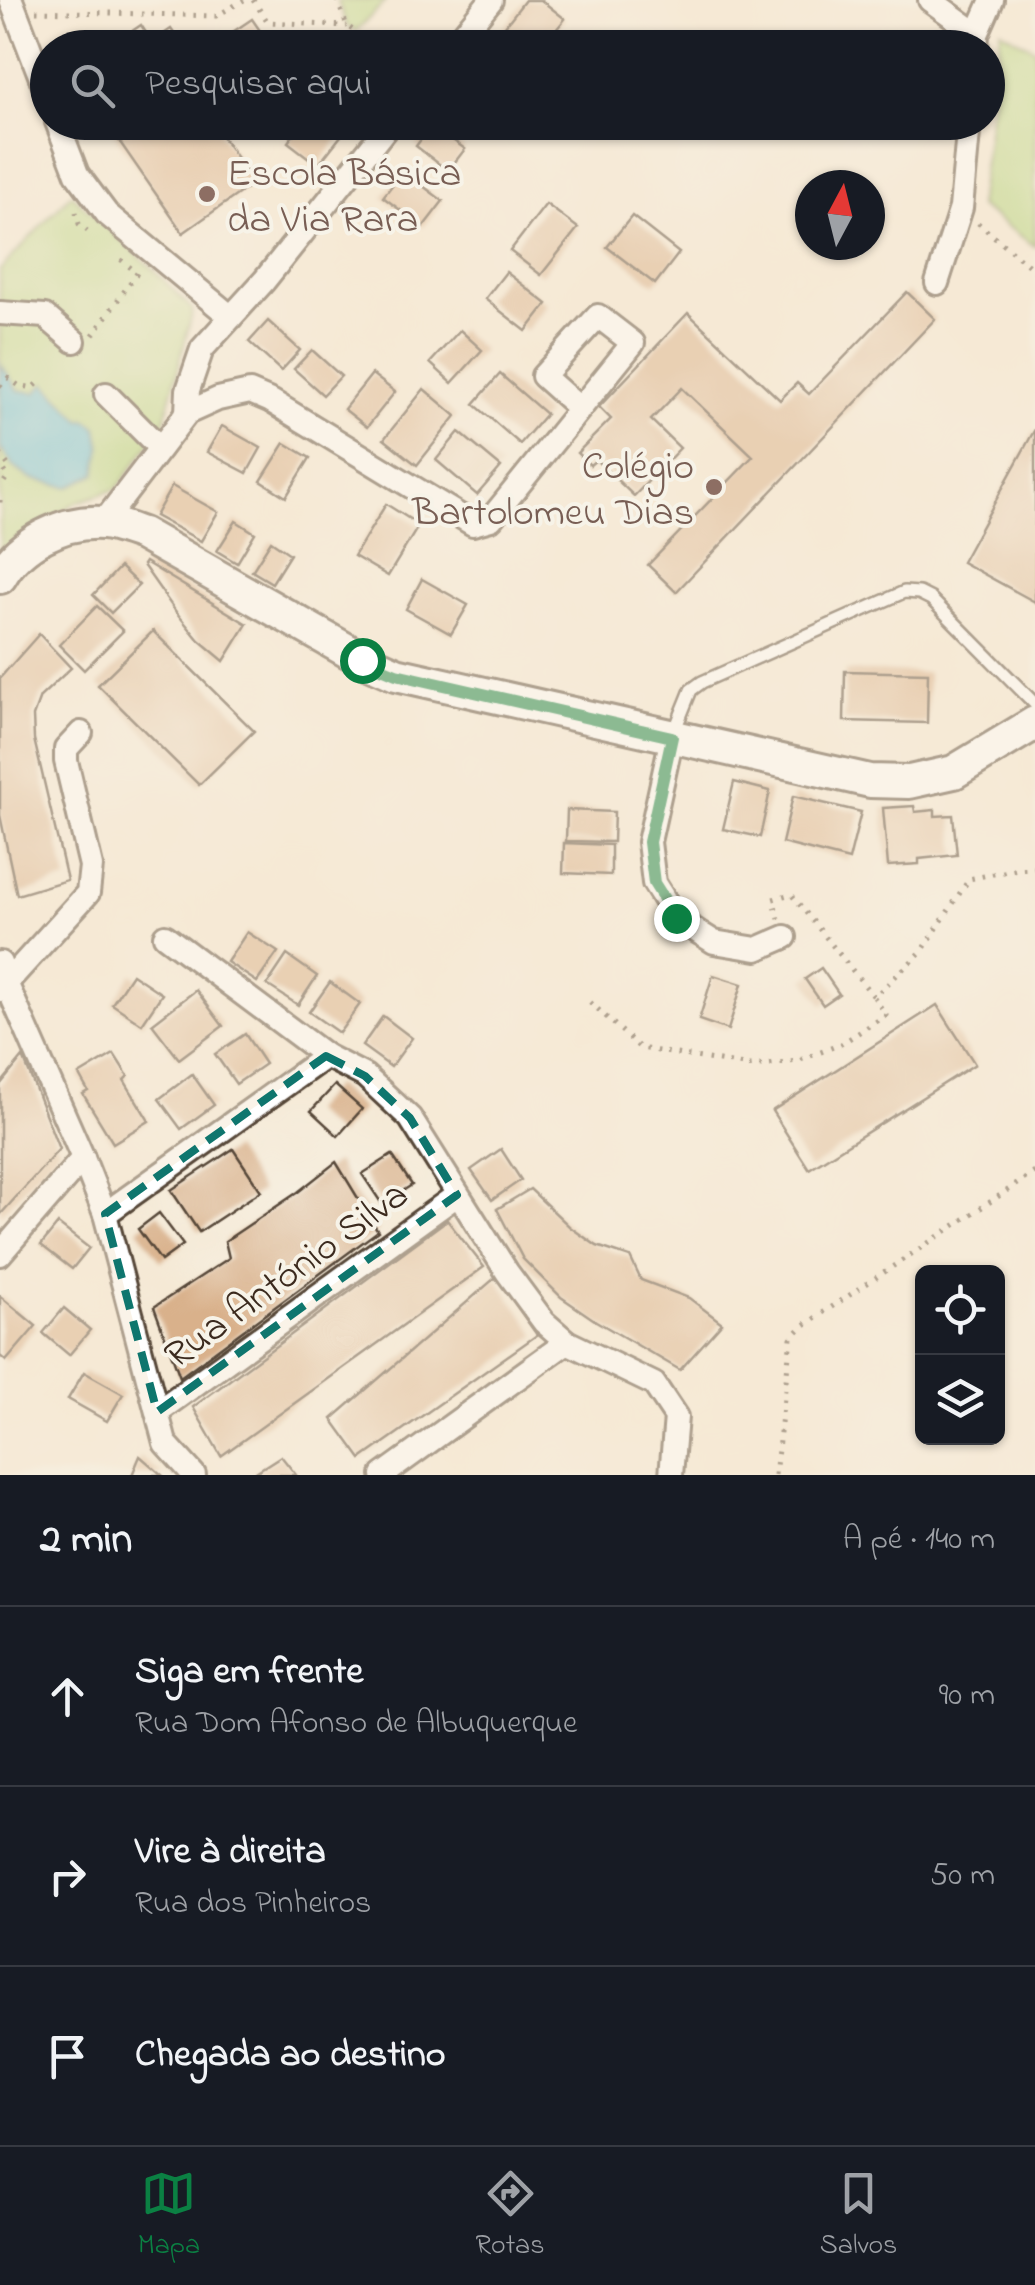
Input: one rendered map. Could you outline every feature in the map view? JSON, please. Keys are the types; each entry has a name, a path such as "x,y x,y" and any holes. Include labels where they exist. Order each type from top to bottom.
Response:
{"main road":[{"path":"1,574 22,549 58,528 103,523 139,533 362,660 396,674 870,781 909,782 954,772 1035,723"}],"street":[{"path":"930,0 964,30"},
{"path":"981,30 992,0"},
{"path":"466,30 486,3"},
{"path":"13,5 30,49"},
{"path":"64,140 77,174 107,214 231,317"},
{"path":"188,413 188,390 202,348 264,280 377,140"},
{"path":"937,283 961,208 967,140"},
{"path":"0,313 45,316 81,341"},
{"path":"103,523 188,413 218,399 250,392 271,400 481,529 580,409"},
{"path":"106,394 160,448"},
{"path":"81,733 66,748 66,761 91,866 88,893 2,979 84,1158 105,1214 165,1444 194,1475"},
{"path":"672,737 649,842 654,883 676,918 714,942 757,949 785,937"},
{"path":"166,936 326,1056 365,1076 410,1118 507,1272 544,1322 567,1342 654,1384 676,1417 671,1475"},
{"path":"105,1214 326,1056"},
{"path":"0,1254 84,1158"},
{"name":"Rua António Silva","path":"157,1412 457,1195"},
{"path":"383,1475 567,1342"}],"lane":[{"path":"672,737 691,690 702,682 904,592 931,599 1035,704"}],"path":[{"path":"13,5 216,16 244,0"},
{"path":"253,0 268,22 346,26 352,30"},
{"path":"337,0 346,26"},
{"path":"77,174 66,182 79,224 93,236"},
{"path":"961,208 1035,271"},
{"path":"81,341 137,273 108,248"},
{"path":"0,386 8,378 33,388 42,380"},
{"path":"0,454 8,466 4,470 8,476 0,488"},
{"path":"874,997 923,950 968,880 1035,868"},
{"path":"590,1002 640,1048 750,1066 798,1060 841,1044 886,1015 790,894 773,899 785,937"},
{"path":"775,1475 791,1338 818,1315 1035,1172"}],"highlighted area":[{"path":"326,1056 365,1076 410,1118 457,1195 157,1412 105,1214"}],"green space":[{"path":"337,0 385,0 357,30 347,26"},
{"path":"1005,32 1035,49 1035,246 978,206 987,140 1005,140"},
{"path":"71,194 193,310 164,424 117,489 75,503 0,551 0,270"}],"water":[{"path":"0,363 18,390 36,393 45,383 81,420 97,427 101,448 96,474 69,487 31,479 13,466 0,447"}],"building":[{"path":"525,0 541,0 565,19 556,30 502,30"},
{"path":"252,19 260,30 236,30"},
{"path":"118,140 224,140 254,183 183,233"},
{"path":"290,140 338,140 318,165"},
{"path":"421,140 453,140 465,149 448,171 416,146"},
{"path":"403,171 443,201 423,227 383,197"},
{"path":"546,204 578,228 541,275 510,251"},
{"path":"632,216 679,253 655,284 607,247"},
{"path":"506,272 547,304 526,331 485,299"},
{"path":"907,292 935,319 676,592 648,565 753,456 682,388 651,420 680,448 634,496 596,460 590,465 577,453 611,419 599,407 688,313 780,400 797,383 809,394"},
{"path":"268,321 300,350 281,371 249,342"},
{"path":"460,330 482,350 452,383 430,363"},
{"path":"312,350 341,376 323,395 294,369"},
{"path":"372,374 395,392 367,427 344,409"},
{"path":"500,374 546,414 520,444 474,404"},
{"path":"424,389 456,416 417,465 384,439"},
{"path":"222,426 261,448 247,473 207,452"},
{"path":"1035,429 1035,602 962,562"},
{"path":"459,432 501,467 477,495 436,460"},
{"path":"285,443 310,458 286,497 261,481"},
{"path":"172,486 218,512 201,541 155,516"},
{"path":"386,504 419,525 388,576 354,556"},
{"path":"236,521 255,533 237,563 217,551"},
{"path":"271,541 290,554 272,583 252,571"},
{"path":"145,562 247,624 224,661 199,640 176,612 143,565"},
{"path":"120,567 139,585 111,613 93,595"},
{"path":"422,579 468,605 451,634 406,609"},
{"path":"97,606 123,631 84,670 59,645"},
{"path":"153,631 254,731 199,785 98,685"},
{"path":"39,634 71,668 40,697 33,716 34,739 67,880 17,895 0,815 0,678"},
{"path":"845,671 928,673 927,723 844,721"},
{"path":"734,782 770,791 760,837 723,829"},
{"path":"793,796 861,812 849,860 782,843"},
{"path":"914,806 915,812 935,810 935,816 953,815 957,855 888,866 883,808"},
{"path":"567,810 614,812 613,842 566,841"},
{"path":"564,843 611,845 611,875 563,873"},
{"path":"247,932 278,952 257,982 227,962"},
{"path":"287,955 317,976 298,1005 267,985"},
{"path":"821,968 839,994 823,1005 805,979"},
{"path":"132,974 162,994 142,1024 112,1004"},
{"path":"713,975 742,984 728,1030 699,1020"},
{"path":"330,982 360,1004 339,1033 309,1012"},
{"path":"196,990 223,1026 179,1059 152,1024"},
{"path":"937,1005 975,1064 809,1169 772,1111"},
{"path":"383,1016 412,1038 391,1067 362,1046"},
{"path":"245,1034 265,1064 236,1084 215,1054"},
{"path":"114,1054 128,1076 124,1080 149,1121 113,1143 83,1094 88,1091 79,1075"},
{"path":"23,1057 59,1149 0,1215 0,1085"},
{"path":"192,1074 214,1105 181,1129 159,1099"},
{"path":"335,1085 362,1109 338,1136 311,1111"},
{"path":"233,1149 261,1191 199,1232 171,1190"},
{"path":"501,1149 521,1180 492,1200 471,1170"},
{"path":"392,1155 412,1185 382,1204 362,1174"},
{"path":"336,1162 378,1231 180,1377 154,1307 229,1258 225,1241"},
{"path":"530,1189 570,1227 597,1246 630,1257 641,1280 689,1298 722,1323 680,1370 561,1297 523,1259 497,1209"},
{"path":"159,1213 183,1245 161,1261 138,1229"},
{"path":"447,1220 484,1267 221,1456 193,1407"},
{"path":"58,1224 89,1248 72,1269 41,1245"},
{"path":"496,1277 537,1335 361,1459 332,1419"},
{"path":"0,1296 36,1326 6,1361 0,1356"},
{"path":"64,1308 90,1330 69,1355 43,1333"},
{"path":"84,1372 123,1394 107,1421 68,1399"},
{"path":"140,1456 162,1475 132,1475"},
{"path":"281,1456 296,1475 251,1475"}],"place":[{"name":"Escola Básica da Via Rara","path":"207,194"},
{"name":"Colégio Bartolomeu Dias","path":"714,487"}],"route":[{"path":"362,660 396,674 672,737 649,842 654,883 676,918"}]}
